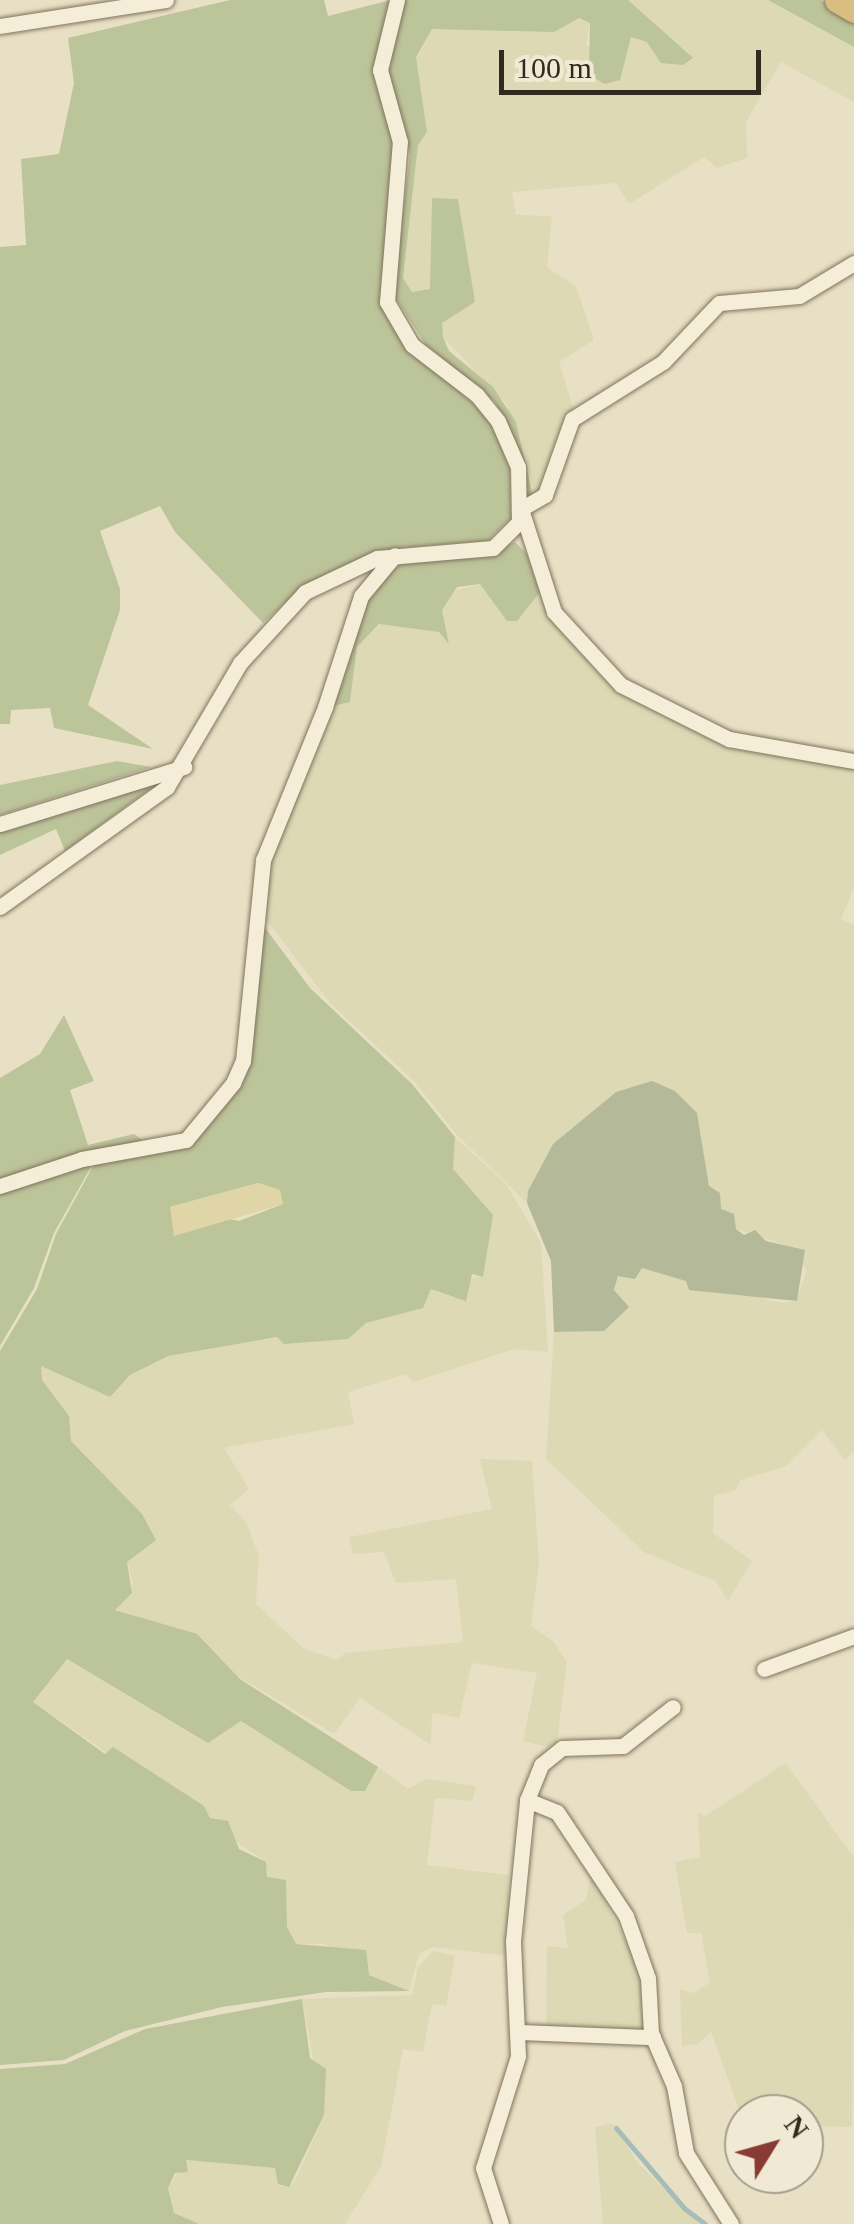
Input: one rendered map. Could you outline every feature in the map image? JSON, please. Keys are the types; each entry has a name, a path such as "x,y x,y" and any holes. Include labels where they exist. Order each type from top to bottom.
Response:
{"highway":[{"path":"836,0 854,10"}],"street":[{"path":"0,26 166,0"},
{"path":"397,0 380,70 400,142 387,302 412,345 477,395 498,422 518,467 521,509 554,612 621,686 730,739 854,761"},
{"path":"0,906 94,844 184,767 212,705 287,607 324,580 395,555 493,548 512,533 521,509 545,495 572,419 663,362 719,304 799,296 854,263"},
{"path":"0,1186 82,1159 186,1140 232,1083 243,1061 263,860 362,596 395,555"},
{"path":"0,824 184,767"},
{"path":"764,1669 854,1636"},
{"path":"501,2224 482,2168 520,2032 513,1941 527,1800 541,1765 562,1748 623,1746 673,1708"},
{"path":"527,1800 557,1812 626,1916 648,1978 653,2037 674,2086 692,2169 731,2224"},
{"path":"520,2032 653,2037"}],"shaded area":[{"path":"628,0 768,0 854,47 854,102 781,62 746,122 747,158 717,168 704,157 629,204 616,183 512,192 516,215 552,216 547,267 576,287 594,340 559,362 573,408 534,501 529,466 506,403 443,337 441,323 474,301 458,199 432,198 430,289 412,292 403,278 418,144 427,132 416,58 432,29 544,27 579,18 590,23 586,45 620,63 631,37 692,58"},
{"path":"480,584 499,607 524,611 540,592 576,648 643,700 786,753 854,765 854,887 841,919 854,925 854,1451 845,1460 822,1430 785,1467 740,1480 736,1490 714,1496 713,1533 752,1561 728,1601 715,1581 644,1552 546,1459 554,1332 604,1331 618,1276 642,1267 781,1303 796,1301 807,1270 783,1244 736,1229 721,1209 709,1186 697,1113 616,1092 553,1144 527,1203 456,1134 415,1082 331,1004 261,913 270,856 330,707 350,702 357,647 380,624 439,632 449,643 442,610 449,592"},
{"path":"455,1137 506,1184 541,1243 548,1352 515,1349 413,1382 406,1374 348,1392 354,1424 224,1448 249,1489 230,1505 246,1522 259,1556 256,1604 303,1648 337,1660 345,1653 463,1642 456,1579 396,1583 384,1552 353,1554 349,1537 492,1509 480,1459 532,1461 539,1564 531,1626 553,1641 567,1662 557,1742 548,1747 523,1741 537,1673 472,1663 459,1718 432,1713 431,1745 360,1698 334,1734 142,1618 114,1609 133,1584 127,1562 146,1523 71,1441 69,1416 42,1380 41,1366 110,1397 130,1375 168,1356 278,1337 348,1339 366,1323 423,1308 431,1289 482,1276 493,1215 453,1169"},
{"path":"66,1659 208,1742 241,1721 351,1791 365,1790 378,1767 408,1789 426,1779 476,1786 472,1801 435,1798 427,1865 508,1875 508,1956 432,1947 419,1954 409,1991 369,1975 325,1944 296,1944 287,1927 286,1880 267,1877 266,1862 33,1702"},
{"path":"786,1763 854,1858 852,2127 824,2126 824,2094 733,2094 711,2032 698,2044 682,2046 680,1990 694,1993 710,1982 701,1933 687,1933 675,1862 700,1857 698,1813 705,1816"},
{"path":"591,1874 641,1971 644,2029 546,2029 547,1946 568,1948 563,1915 586,1900"},
{"path":"433,1951 455,1956 446,2006 432,2004 423,2052 403,2049 381,2166 345,2224 199,2224 174,2213 168,2188 185,2160 276,2168 282,2187 294,2183 324,2116 302,1999 412,1995 418,1967"},
{"path":"612,2123 637,2162 700,2224 603,2224 595,2127"}],"green space":[{"path":"230,0 324,0 328,16 391,0 375,73 395,143 381,303 409,349 490,417 510,464 511,518 487,541 402,548 332,571 301,588 263,623 175,532 160,506 100,531 120,589 120,610 88,705 153,749 54,728 50,708 11,710 10,724 0,724 0,247 26,245 21,159 59,154 74,83 68,38"},
{"path":"405,0 628,0 693,58 683,65 661,63 647,42 631,37 620,80 605,84 589,75 590,23 579,18 554,32 432,29 416,57 427,132 418,145 403,278 412,292 430,289 432,198 458,199 475,302 442,323 443,337 449,351 493,387 516,422 534,501 527,503 515,442 495,402 426,345 393,294 410,155 387,66"},
{"path":"768,0 820,0 854,20 854,47"},
{"path":"515,542 527,554 540,592 517,621 507,621 480,584 457,587 442,610 449,644 439,632 379,624 357,647 350,702 330,707 365,600 389,572 408,560 497,551"},
{"path":"117,761 151,767 0,815 0,785"},
{"path":"159,782 65,851 56,829 0,855 0,828"},
{"path":"260,921 310,988 412,1084 455,1137 453,1169 493,1215 483,1277 472,1274 466,1301 431,1289 423,1308 366,1323 348,1339 284,1344 277,1337 168,1356 130,1375 110,1397 41,1366 42,1380 69,1416 71,1441 142,1514 156,1540 127,1562 132,1593 115,1610 197,1634 240,1679 378,1767 365,1791 351,1791 241,1721 208,1743 67,1659 33,1702 105,1754 113,1747 204,1806 210,1818 228,1821 239,1849 266,1862 267,1877 286,1880 287,1927 296,1944 366,1950 369,1975 409,1991 326,1992 222,2007 125,2031 64,2060 0,2065 0,1351 37,1289 56,1234 93,1166 102,1159 186,1143 237,1084","holes":["258,1183 283,1204 239,1221 170,1207"]},
{"path":"64,1015 94,1081 70,1090 88,1145 134,1134 149,1145 0,1182 0,1078 40,1054"},
{"path":"652,1081 675,1091 697,1113 709,1186 720,1193 721,1209 734,1214 736,1229 744,1235 755,1230 766,1241 805,1250 797,1301 689,1290 686,1281 642,1268 635,1279 618,1276 614,1290 629,1307 604,1331 554,1332 551,1261 527,1203 528,1191 553,1144 616,1092"},
{"path":"95,1160 54,1233 34,1288 0,1346 0,1190"},
{"path":"302,1999 310,2058 326,2069 324,2115 289,2187 278,2184 275,2168 186,2160 188,2172 175,2173 168,2188 174,2213 199,2224 0,2224 0,2069 65,2064 145,2029"}],"sand":[{"path":"259,1183 280,1190 283,1204 174,1236 170,1207"}],"waterway":[{"path":"616,2128 684,2208 705,2224"}]}
